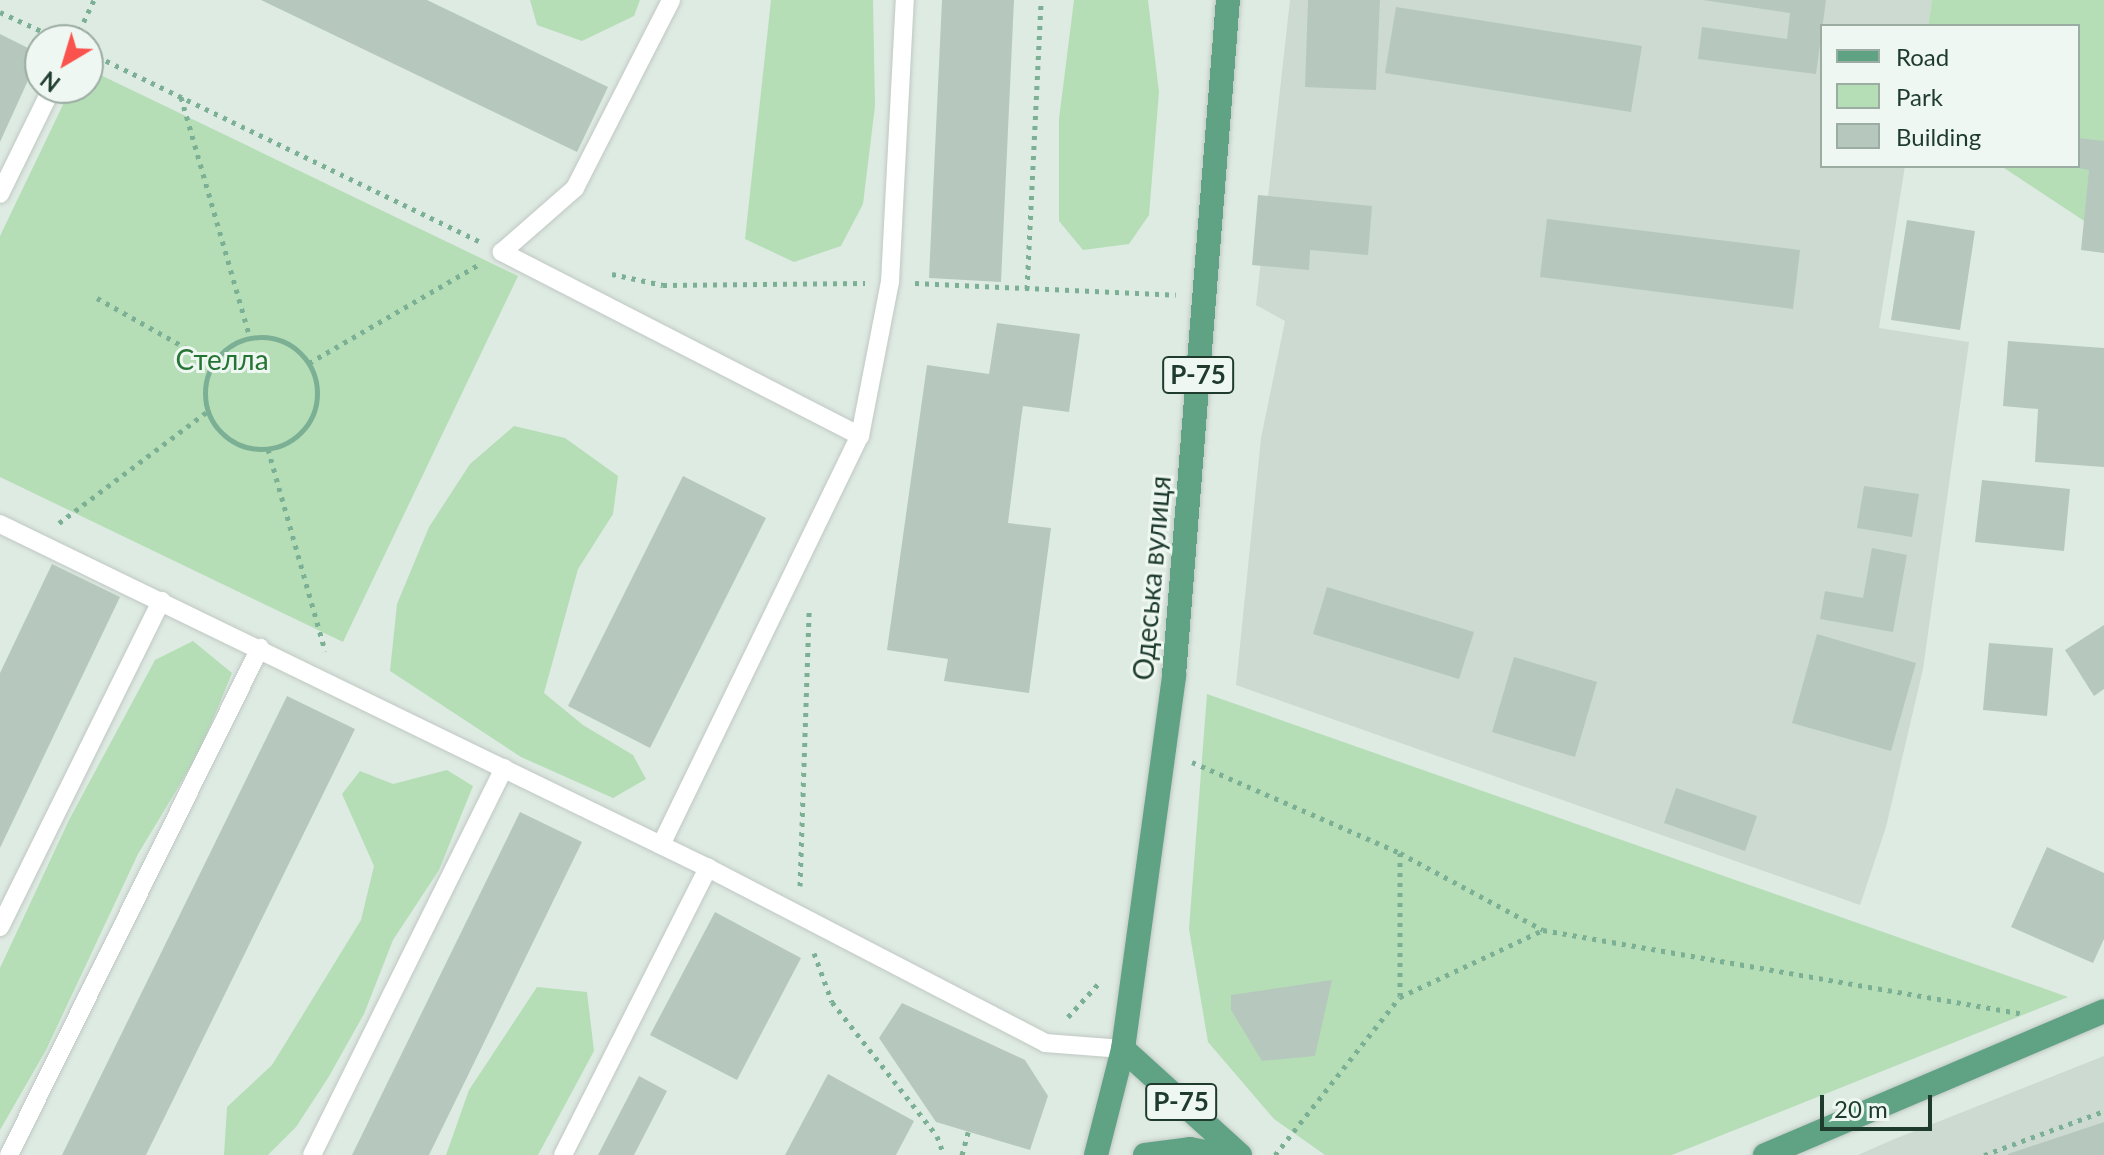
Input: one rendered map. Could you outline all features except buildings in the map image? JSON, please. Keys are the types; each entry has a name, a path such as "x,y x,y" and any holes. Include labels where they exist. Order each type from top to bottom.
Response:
{"main road":[{"name":"Одеська вулиця","path":"1096,1155 1123,1049 1165,750 1228,0"},
{"path":"1765,1155 2104,1011"},
{"name":"Р-75","path":"1123,1049 1240,1155"},
{"name":"Р-75","path":"1145,1155 1190,1149 1221,1155"}],"lane":[{"path":"671,0 575,188 502,252 860,436"},
{"path":"661,845 860,436 890,282 905,0"},
{"path":"0,194 44,104"},
{"path":"0,524 335,684 708,868 1045,1043 1123,1049"},
{"path":"0,927 161,601"},
{"path":"9,1155 260,648"},
{"path":"312,1155 504,768"},
{"path":"563,1155 708,868"}],"path":[{"path":"83,24 94,0"},
{"path":"1027,289 1041,0"},
{"path":"0,12 26,24"},
{"path":"104,60 502,252"},
{"path":"181,96 251,337"},
{"path":"309,363 502,252"},
{"path":"605,273 663,285 890,282 1205,296"},
{"path":"97,298 213,363"},
{"path":"251,337 270,337 296,349 309,363 316,406 302,431 268,449 234,442 208,411 205,392 213,363 226,348 251,337"},
{"path":"36,541 208,411"},
{"path":"268,449 335,684"},
{"path":"809,602 799,915 832,1002 937,1136 944,1155"},
{"path":"1165,750 1400,853 1543,930 2025,1014"},
{"path":"1400,853 1400,997"},
{"path":"1275,1155 1400,997 1543,930"},
{"path":"1045,1043 1138,941"},
{"path":"1984,1155 2104,1111"},
{"path":"962,1155 968,1132"}],"shaded area":[{"path":"1290,0 1932,0 1928,24 1820,24 1820,168 1905,168 1879,328 1969,342 1923,669 1886,827 1860,905 1236,685 1261,438 1285,321 1256,305"},
{"path":"2104,1056 2104,1155 1858,1155 1892,1140"}],"green space":[{"path":"530,0 640,0 634,16 582,41 537,25"},
{"path":"771,0 873,0 875,106 863,204 841,246 794,262 745,239"},
{"path":"1074,0 1148,0 1159,92 1149,215 1129,244 1083,250 1059,221 1059,119"},
{"path":"1932,0 2104,0 2104,234 2004,168 2080,168 2080,24 1928,24"},
{"name":"Стелла","path":"104,77 518,276 343,642 0,477 0,236 63,104 104,104"},
{"path":"514,426 565,438 618,476 613,514 578,569 544,693 583,725 633,755 646,779 613,798 521,757 390,671 397,604 429,527 470,464"},
{"path":"193,641 232,673 200,751 138,854 46,1050 0,1130 0,968 69,820 155,660"},
{"path":"1207,694 2068,997 1672,1155 1325,1155 1274,1119 1208,1042 1189,929"},
{"path":"447,770 473,786 439,870 393,940 364,1014 328,1078 296,1127 268,1155 224,1155 227,1107 272,1065 361,920 374,866 342,794 360,771 393,784"},
{"path":"537,987 587,992 594,1051 538,1155 446,1155 469,1090"}]}
